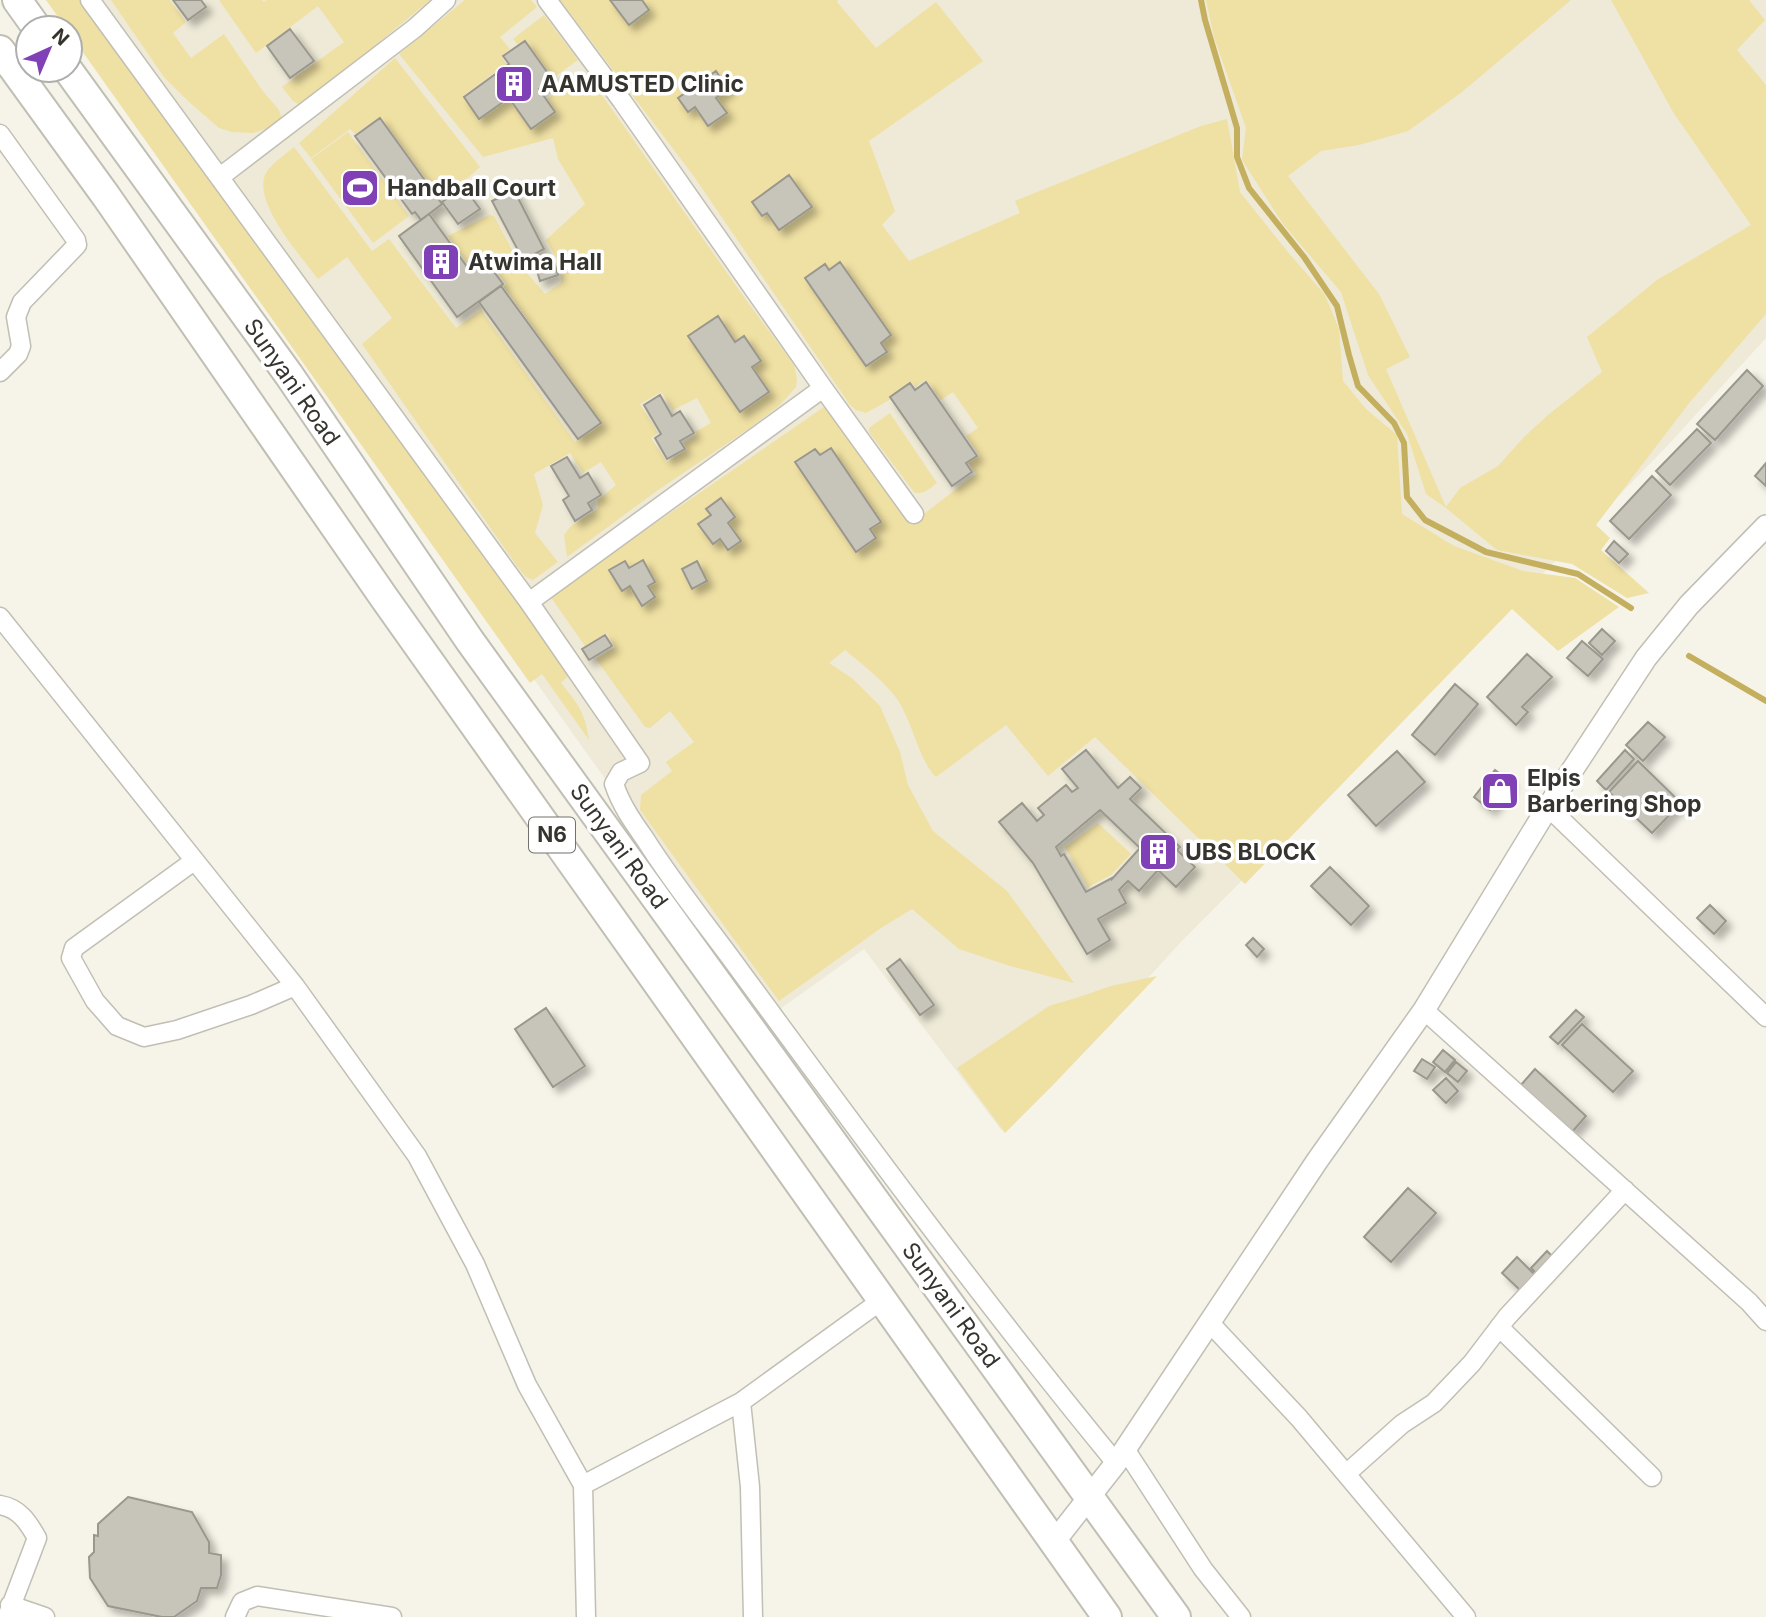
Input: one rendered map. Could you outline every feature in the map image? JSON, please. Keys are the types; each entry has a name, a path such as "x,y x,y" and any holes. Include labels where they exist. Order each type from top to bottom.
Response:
{"main road":[{"name":"N6","path":"0,50 106,196 378,588 1107,1617"},
{"name":"Sunyani Road","path":"78,84 289,375 478,652 1176,1617"},
{"path":"106,196 113,133"}],"street":[{"path":"90,0 529,602 640,763 621,772 614,785 619,799 664,869 826,1089 1051,1384 1121,1456 1241,1617"},
{"path":"220,177 415,28 446,0"},
{"path":"547,0 914,514"},
{"path":"0,134 77,245 22,302 16,317 21,346 18,354 0,372"},
{"path":"529,602 822,388"},
{"path":"1054,1542 1121,1456 1317,1161 1424,1010 1548,807 1646,658 1689,605 1766,526"},
{"path":"0,617 295,986 417,1156 475,1264 527,1385 583,1485 586,1617"},
{"path":"1548,807 1766,1017"},
{"path":"194,860 74,948 71,958 95,1001 117,1026 144,1037 189,1026 251,1005 295,986"},
{"path":"1424,1010 1749,1302 1766,1321"},
{"path":"1346,1474 1402,1424 1434,1403 1472,1363 1507,1317 1625,1190"},
{"path":"583,1485 741,1402 882,1300"},
{"path":"1209,1322 1299,1418 1466,1617"},
{"path":"1499,1327 1652,1477"},
{"path":"741,1402 750,1487 753,1617"},
{"path":"0,1505 11,1507 29,1522 37,1538 9,1611 46,1617"},
{"path":"235,1617 242,1602 257,1597 392,1617"}],"shaded area":[{"path":"46,0 81,0 571,673 561,683 580,709 589,740 542,674 530,683 84,54 84,14 56,14"},
{"path":"49,0 1766,0 1766,338 1668,445 1179,944 1038,1099 1002,1131 864,949 773,1014 84,49 84,14 59,14"},
{"path":"111,0 170,0 186,22 173,33 191,58 224,34 279,110 280,121 274,126 253,133 219,128 164,77"},
{"path":"219,0 430,0 306,103 300,105 293,101 282,87 344,42 318,6 256,53"},
{"path":"465,0 531,0 537,7 500,37 510,49 501,56 506,64 463,96 479,120 509,99 531,130 556,112 547,99 585,71 794,365 796,387 780,405 567,557 564,535 571,526 598,509 598,500 616,485 601,462 583,473 570,453 534,474 543,505 535,533 558,562 533,580 519,569 362,344 392,318 347,257 318,279 280,229 266,199 263,185 266,173 294,147 372,251 389,239 456,328 481,310 575,442 602,424 504,287 506,284 485,256 469,266 448,236 489,215 494,216 520,265 545,294 561,283 562,267 546,240 585,204 558,159 553,138 483,157 399,54","holes":["661,392 673,410 697,398 711,423 695,432 697,434 684,444 687,449 667,462 651,438 658,433 640,404"]},
{"path":"560,0 838,0 876,48 936,2 983,61 869,141 895,211 882,225 909,261 1020,213 1015,201 1201,126 1227,119 1240,192 1325,295 1339,329 1343,381 1366,409 1397,435 1402,514 1454,546 1523,571 1575,578 1619,607 1558,651 1512,609 1245,884 1095,737 1048,776 1006,725 936,777 925,760 897,699 879,679 845,650 829,663 853,679 880,706 900,752 908,785 933,831 1007,891 1074,983 959,949 912,909 779,1001 640,810 641,795 672,771 666,762 694,742 670,711 650,728 645,727 596,659 615,647 606,633 585,646 550,596 824,407 912,523 976,474 968,463 979,455 966,436 978,428 953,392 941,400 926,380 915,387 911,381 890,396 891,399 866,413 850,405 693,175"},
{"path":"1206,0 1571,0 1462,92 1408,131 1359,145 1321,151 1288,176 1379,294 1410,357 1386,369 1446,507 1460,488 1498,466 1548,415 1602,372 1587,337 1657,280 1751,225 1673,112 1611,0 1749,0 1765,20 1737,50 1766,85 1766,314 1690,402 1596,525 1610,538 1601,550 1649,593 1627,598 1572,564 1497,550 1426,494 1407,434 1368,375 1341,292 1283,224 1242,160 1246,128 1214,37"},
{"path":"544,15 578,60 553,78 525,41 518,45 513,39"},
{"path":"395,58 480,167 442,201 380,117 355,134 350,129 311,158 299,143"},
{"name":"Handball Court","path":"348,132 409,216 373,243 311,159"},
{"path":"890,413 937,483 923,492 914,492 869,432 869,428"},
{"path":"1098,823 1131,854 1111,875 1088,887 1065,847"},
{"path":"1157,976 1005,1133 957,1068 1049,1006 1111,986"}],"building":[{"path":"173,0 201,0 206,7 188,20"},
{"path":"610,0 642,0 649,10 629,25"},
{"path":"290,29 314,61 290,78 267,46"},
{"name":"AAMUSTED Clinic","path":"525,41 552,79 539,89 555,112 531,129 509,98 479,119 464,97 509,64 503,56"},
{"path":"716,71 728,89 716,98 727,113 708,126 695,107 688,112 678,98"},
{"path":"380,118 442,204 421,220 415,212 412,214 355,136"},
{"path":"789,175 812,207 779,230 767,213 762,216 752,202"},
{"path":"464,187 480,209 458,224 442,202"},
{"path":"514,190 544,249 523,260 492,201"},
{"name":"Atwima Hall","path":"429,214 468,268 483,257 503,284 457,317 399,236"},
{"path":"546,257 548,264 554,262 558,275 540,281 534,260"},
{"path":"840,262 891,335 881,343 887,352 866,366 805,278 825,264 829,270"},
{"path":"501,286 601,423 578,439 479,302"},
{"path":"718,316 735,342 744,336 761,361 752,367 769,392 740,412 688,336"},
{"path":"1747,370 1763,386 1715,440 1697,424"},
{"path":"926,382 977,456 966,463 972,472 952,486 890,397 910,383 915,390"},
{"path":"660,395 672,416 680,411 694,433 680,441 685,449 667,459 655,438 661,434 644,405"},
{"path":"1697,429 1711,443 1670,485 1656,471"},
{"path":"831,448 881,522 870,529 876,538 856,552 795,462 815,449 820,455"},
{"path":"567,457 580,478 588,473 601,495 588,503 592,510 575,521 563,500 569,496 551,466"},
{"path":"1766,463 1766,486 1755,476"},
{"path":"1652,476 1671,495 1629,539 1610,521"},
{"path":"721,498 735,517 728,523 741,541 728,550 720,539 713,544 698,524 711,515 706,509"},
{"path":"1614,541 1628,554 1619,563 1606,551"},
{"path":"643,560 655,582 648,586 655,597 642,606 630,586 622,591 609,570 625,561 629,568"},
{"path":"697,561 707,581 692,589 682,569"},
{"path":"1602,629 1615,641 1602,655 1589,643"},
{"path":"605,635 612,646 589,660 582,649"},
{"path":"1582,641 1603,659 1588,676 1567,658"},
{"path":"1527,654 1552,677 1522,707 1528,712 1516,725 1487,697"},
{"path":"1455,684 1478,704 1435,755 1412,735"},
{"path":"1648,722 1665,737 1643,761 1626,745"},
{"name":"UBS BLOCK","path":"1086,750 1118,788 1130,777 1141,788 1130,799 1180,847 1177,850 1195,867 1176,887 1158,870 1139,891 1128,881 1119,890 1126,903 1098,919 1110,940 1087,954 1033,863 999,822 1022,803 1037,821 1044,815 1038,808 1066,785 1072,792 1078,788 1062,769","holes":["1100,810 1140,848 1112,879 1086,892 1064,854 1061,856 1056,847"]},
{"path":"1625,750 1634,759 1606,790 1597,781"},
{"path":"1397,751 1425,782 1376,826 1348,795"},
{"path":"1638,761 1681,803 1652,833 1609,792"},
{"path":"1495,770 1511,782 1490,810 1474,797"},
{"path":"1330,867 1369,906 1351,925 1311,886"},
{"path":"1710,905 1726,921 1714,934 1697,918"},
{"path":"1253,938 1264,949 1257,957 1246,945"},
{"path":"900,959 934,1005 920,1015 887,969"},
{"path":"546,1008 585,1066 553,1087 515,1029"},
{"path":"1576,1010 1584,1017 1558,1044 1550,1037"},
{"path":"1582,1024 1633,1071 1613,1092 1562,1045"},
{"path":"1443,1050 1455,1060 1445,1072 1433,1062"},
{"path":"1422,1059 1435,1067 1427,1079 1414,1071"},
{"path":"1456,1062 1467,1071 1458,1082 1447,1073"},
{"path":"1535,1069 1586,1116 1572,1132 1520,1086"},
{"path":"1446,1078 1458,1091 1446,1103 1433,1090"},
{"path":"1408,1188 1436,1213 1391,1262 1364,1237"},
{"path":"1547,1251 1555,1259 1539,1276 1531,1268"},
{"path":"1517,1257 1536,1276 1521,1291 1502,1273"},
{"path":"128,1497 192,1512 209,1542 209,1553 221,1555 221,1575 217,1588 201,1588 197,1601 174,1617 108,1606 90,1578 89,1557 94,1552 94,1535 98,1536 98,1524"}],"waterway":[{"path":"1201,0 1237,128 1237,157 1249,188 1304,257 1337,306 1358,386 1394,423 1404,443 1407,497 1425,520 1486,552 1578,574 1631,608"},
{"path":"1689,656 1766,701"}],"place":[{"name":"AAMUSTED Clinic","path":"514,84"},
{"name":"Handball Court","path":"360,188"},
{"name":"Atwima Hall","path":"441,262"},
{"name":"Elpis Barbering Shop","path":"1500,791"},
{"name":"UBS BLOCK","path":"1158,852"}]}
